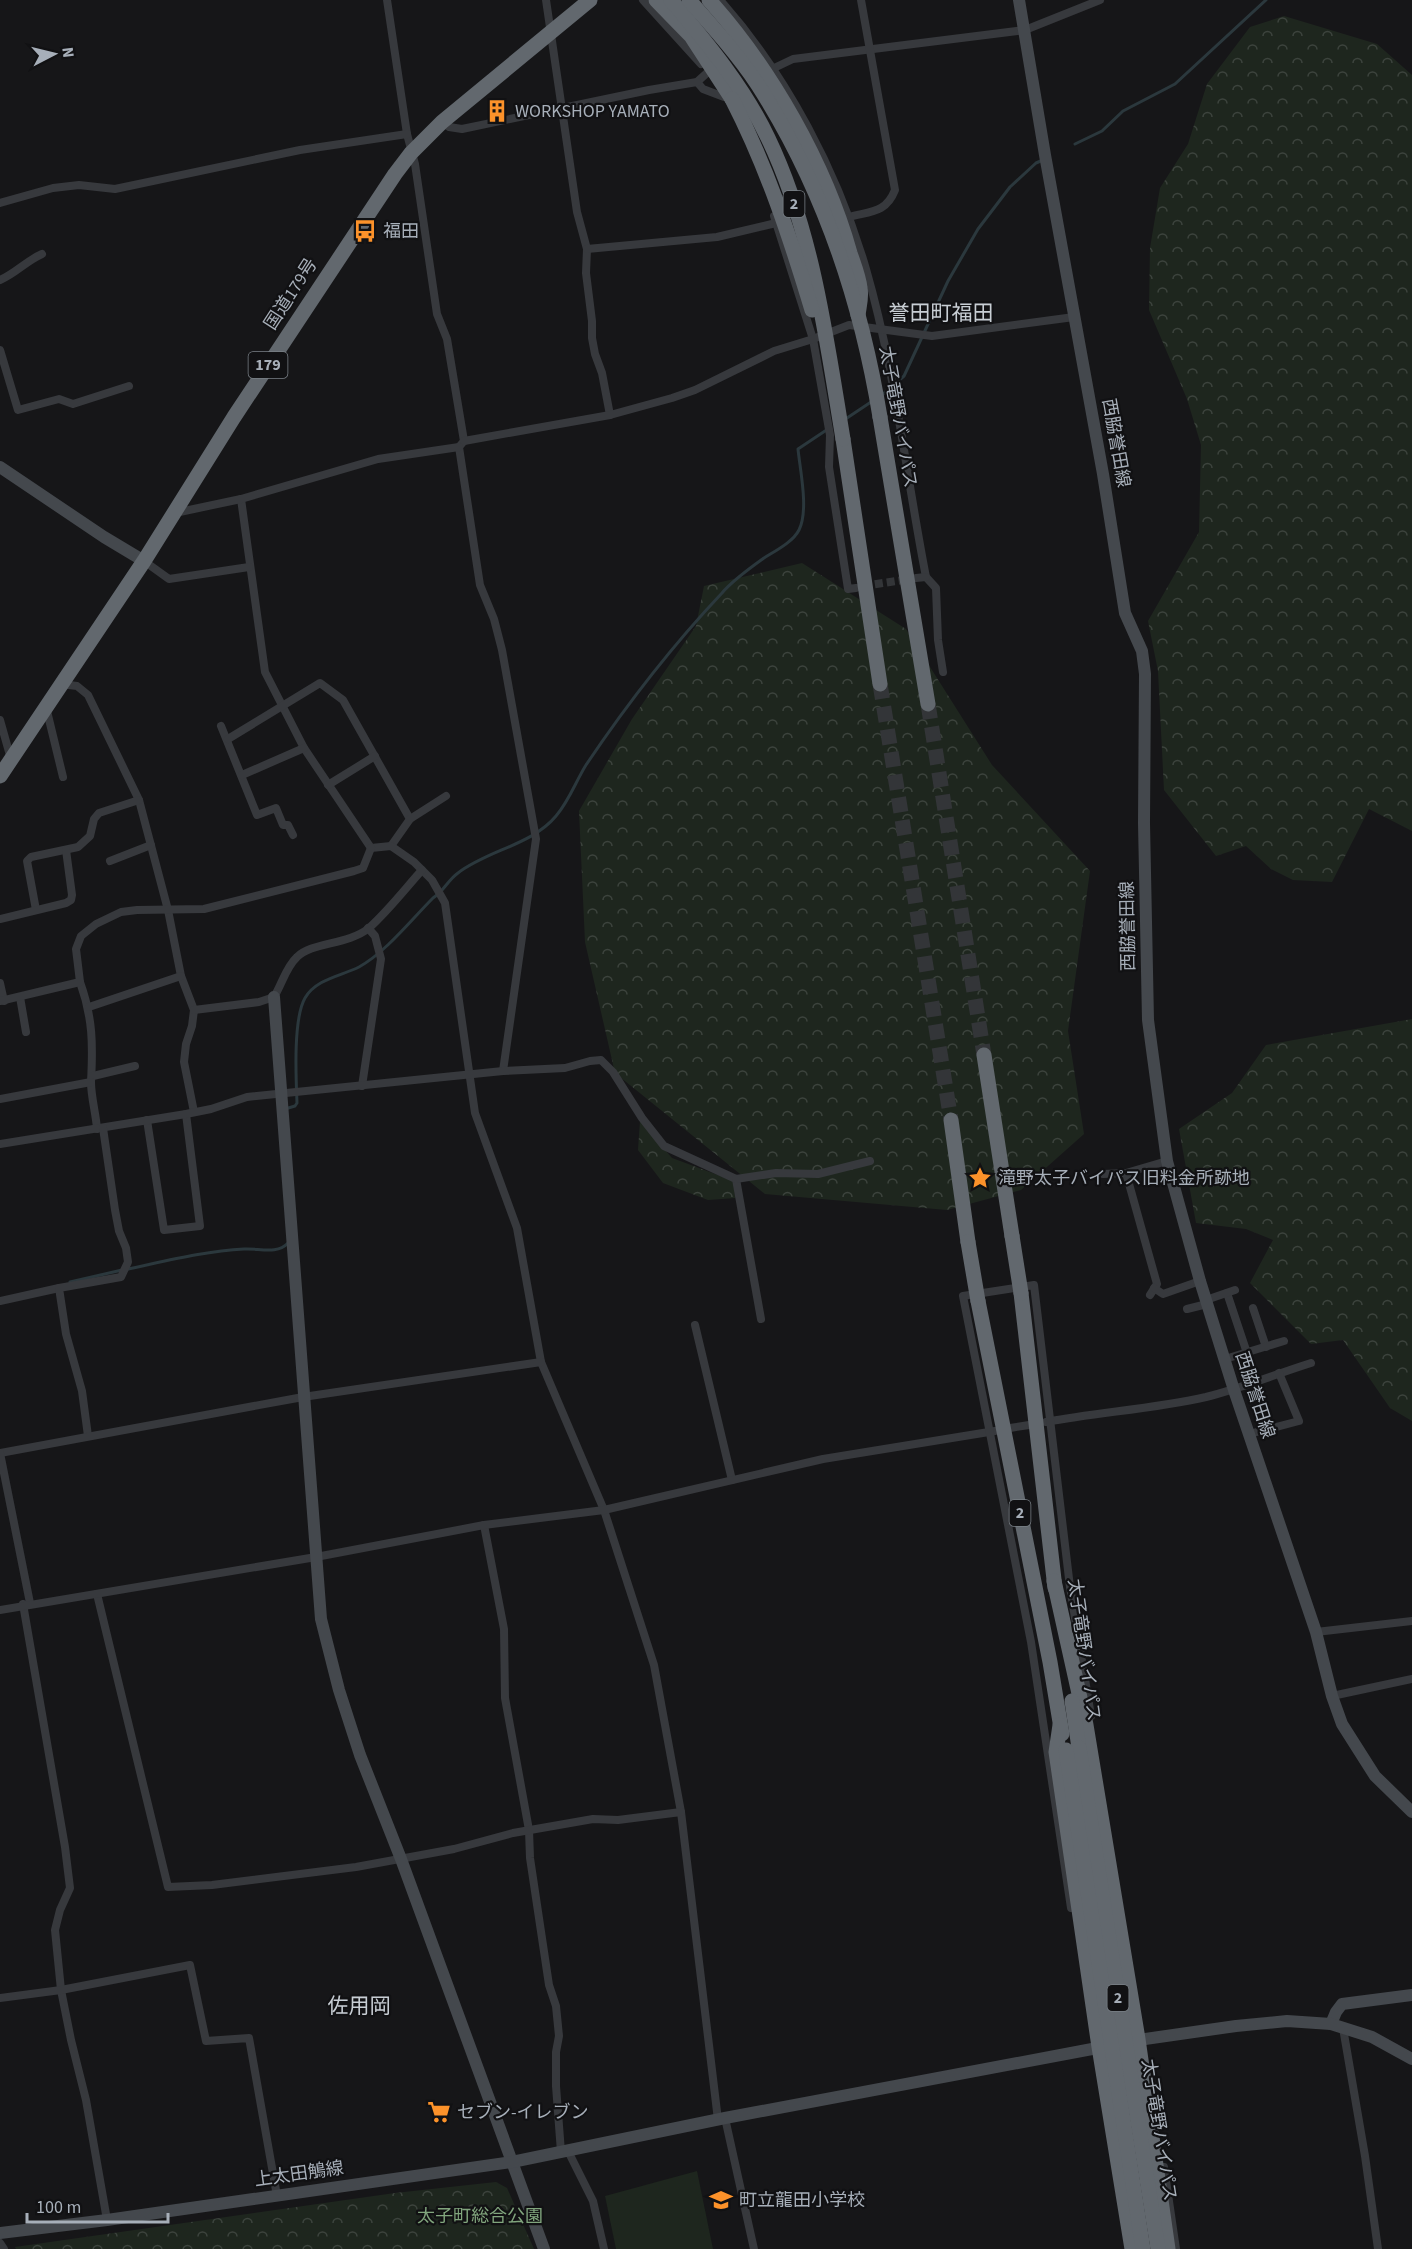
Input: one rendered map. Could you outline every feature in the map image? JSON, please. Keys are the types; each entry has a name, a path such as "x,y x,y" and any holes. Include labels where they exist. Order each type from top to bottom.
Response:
{"highway":[{"name":"国道179号","path":"0,777 144,561 234,417 348,243 411,153 442,122 590,0"},
{"path":"656,0 691,36 754,142 772,186 834,388"},
{"name":"2","path":"671,0 702,36 743,94 767,136 786,178 811,262 843,439 879,684"},
{"name":"太子竜野バイパス","path":"689,0 738,58 783,128 805,170 824,216 858,315 873,375 928,704"},
{"path":"709,0 770,73 826,182 843,228 861,290 858,315"},
{"name":"太子竜野バイパス","path":"984,1055 1021,1293 1073,1749 1143,2249"},
{"name":"太子竜野バイパス","path":"951,1120 978,1301 1048,1651 1060,1725 1073,1749 1158,2249"},
{"path":"1073,1749 1116,1906 1141,2039 1168,2249"},
{"path":"1073,1749 1080,1912 1096,2048 1132,2249"}],"main road":[{"name":"西脇誉田線","path":"1019,0 1103,474 1125,613 1142,651 1145,674 1144,823 1148,1020 1167,1161 1200,1281 1316,1632 1332,1696 1342,1724 1376,1776 1412,1812"},
{"path":"0,467 144,561"},
{"path":"274,997 321,1619 339,1690 360,1755 401,1859 544,2249"},
{"path":"1412,1995 1342,2004 1336,2012 1337,2026 1372,2037 1412,2059"},
{"name":"上太田鵤線","path":"0,2233 107,2220 512,2162 722,2119 1141,2039 1287,2021 1337,2026"}],"street":[{"path":"387,0 407,134 415,164 437,314 447,339 480,585 494,619 502,650 536,839 502,1071"},
{"path":"546,0 577,212 587,249 586,273 592,338 610,415"},
{"path":"643,0 708,72 728,98 752,155 813,339 830,435 829,466 852,588"},
{"path":"720,0 813,137 838,188 849,217 866,269 881,329 926,577 936,588 938,640 943,672"},
{"path":"849,217 884,207 891,201 895,190 861,0"},
{"path":"770,73 793,59 1025,30 1100,0"},
{"path":"442,122 449,128 462,129 697,82 708,72"},
{"path":"697,82 704,89 728,98"},
{"path":"0,203 53,188 79,185 115,189 300,150 407,134"},
{"path":"587,249 717,237 776,223"},
{"path":"0,280 16,273 28,260 42,254"},
{"path":"174,513 241,499 378,459 610,415 695,390 774,351 849,325 932,336 1074,317"},
{"path":"0,350 18,410 59,399 73,404 129,386"},
{"path":"241,499 265,672 304,748 370,848"},
{"path":"144,561 169,579 249,567"},
{"path":"916,578 926,577"},
{"path":"228,739 320,683 343,700 410,819"},
{"path":"61,684 77,686 88,695 139,800 152,845 181,976 194,1010 184,1062 200,1226 164,1230 147,1120"},
{"path":"46,707 63,777"},
{"path":"0,720 12,759"},
{"path":"221,726 257,814 276,808 283,825 288,825 293,835"},
{"path":"242,775 304,748"},
{"path":"328,785 375,756"},
{"path":"391,846 410,819 446,796"},
{"path":"36,910 27,861 31,857 78,847 87,840 93,829 94,819 99,813 139,800"},
{"path":"110,861 152,845"},
{"path":"370,848 391,846 414,862 432,880 445,903 475,1113 517,1228 540,1362 604,1510 654,1665 681,1812 722,2119 754,2249"},
{"path":"0,1301 121,1277 128,1262 115,1210 92,1079 89,1007 80,982 76,949 81,936 96,924 121,912 204,909 363,868 370,848"},
{"path":"0,919 71,900 66,850"},
{"path":"194,1010 259,1002 274,997 290,964 299,954 311,948 334,944 368,928 422,870"},
{"path":"362,1086 381,959 375,936 368,928"},
{"path":"89,1007 181,976"},
{"path":"0,983 2,1001 80,982"},
{"path":"20,997 26,1032"},
{"path":"0,1144 190,1113 248,1097 502,1071 565,1068 601,1060 613,1072 642,1118 664,1146 736,1179 776,1173 818,1174 870,1161"},
{"path":"0,1099 92,1079 135,1066"},
{"path":"1102,1174 1126,1173 1167,1161"},
{"path":"1126,1173 1157,1284 1152,1292 1163,1294 1200,1281"},
{"path":"736,1179 761,1319"},
{"path":"1125,2249 1096,2048 1031,1642 992,1431 963,1296 1034,1285 1047,1421 1070,1587 1176,2249"},
{"path":"58,1288 66,1334 82,1391 88,1436"},
{"path":"1187,1309 1231,1291 1247,1353"},
{"path":"1253,1308 1266,1347"},
{"path":"695,1325 732,1480"},
{"path":"1225,1359 1284,1341"},
{"path":"107,2220 86,2100 61,1990 55,1930 60,1910 70,1888 27,1604 0,1453 303,1397 540,1362"},
{"path":"1047,1421 1121,1412 1204,1397 1311,1362"},
{"path":"1250,1434 1299,1421 1279,1373"},
{"path":"1010,1428 1029,1425"},
{"path":"0,1610 316,1557 484,1525 604,1510 823,1459 992,1431"},
{"path":"484,1525 504,1629 506,1698 530,1830 530,1858 541,1919 549,1985 556,2006 559,2036 556,2052 556,2086 565,2151 593,2200 604,2249"},
{"path":"97,1594 168,1887 212,1885 356,1867 593,1819 618,1820 681,1812"},
{"path":"1316,1632 1412,1621"},
{"path":"1332,1696 1412,1679"},
{"path":"0,1998 61,1990 190,1965 206,2041 249,2038 277,2196"},
{"path":"1337,2026 1365,2156 1378,2249"},
{"path":"0,2243 4,2249"}],"green space":[{"path":"1284,16 1377,44 1412,75 1412,831 1369,809 1332,882 1293,880 1271,869 1246,846 1216,856 1164,790 1158,671 1148,621 1199,532 1201,445 1187,399 1149,310 1150,248 1160,188 1188,144 1207,84 1250,27"},
{"path":"802,563 906,629 992,765 1090,871 1068,1031 1084,1134 1021,1190 947,1210 765,1194 615,1073 585,942 579,811 632,719 696,626 704,586"},
{"path":"1412,1019 1412,1421 1390,1408 1343,1340 1311,1344 1250,1283 1273,1240 1246,1229 1196,1223 1179,1129 1232,1093 1266,1045"},
{"path":"640,1121 672,1158 734,1181 735,1198 708,1200 663,1183 638,1150"},
{"path":"697,2171 713,2249 616,2249 605,2196"},
{"name":"太子町総合公園","path":"496,2182 507,2188 534,2249 16,2249 15,2247 395,2193"}],"waterway":[{"path":"1075,144 1102,131 1123,111 1175,84 1266,0"},
{"path":"882,395 904,376 948,281 978,229 1010,187 1036,163 1043,160"},
{"path":"844,420 871,402"},
{"path":"285,1109 297,1103 297,1034 305,998 322,982 359,967 379,953 458,873 483,858 535,834 556,816 602,742 685,634 731,583 788,542 799,530 804,501 798,449 828,429"},
{"path":"128,1269 215,1252 244,1249 273,1250 284,1247 288,1243"},
{"path":"70,1282 122,1270"}],"tunnel":[{"path":"863,586 910,579"},
{"path":"880,684 951,1120"},
{"path":"928,704 984,1055"}],"place":[{"name":"WORKSHOP YAMATO","path":"497,111"},
{"name":"福田","path":"365,231"},
{"name":"滝野太子バイパス旧料金所跡地","path":"980,1178"},
{"name":"セブン-イレブン","path":"439,2112"},
{"name":"町立龍田小学校","path":"721,2200"}],"district":[{"name":"誉田町福田","path":"941,313"},
{"name":"佐用岡","path":"359,2006"}]}
